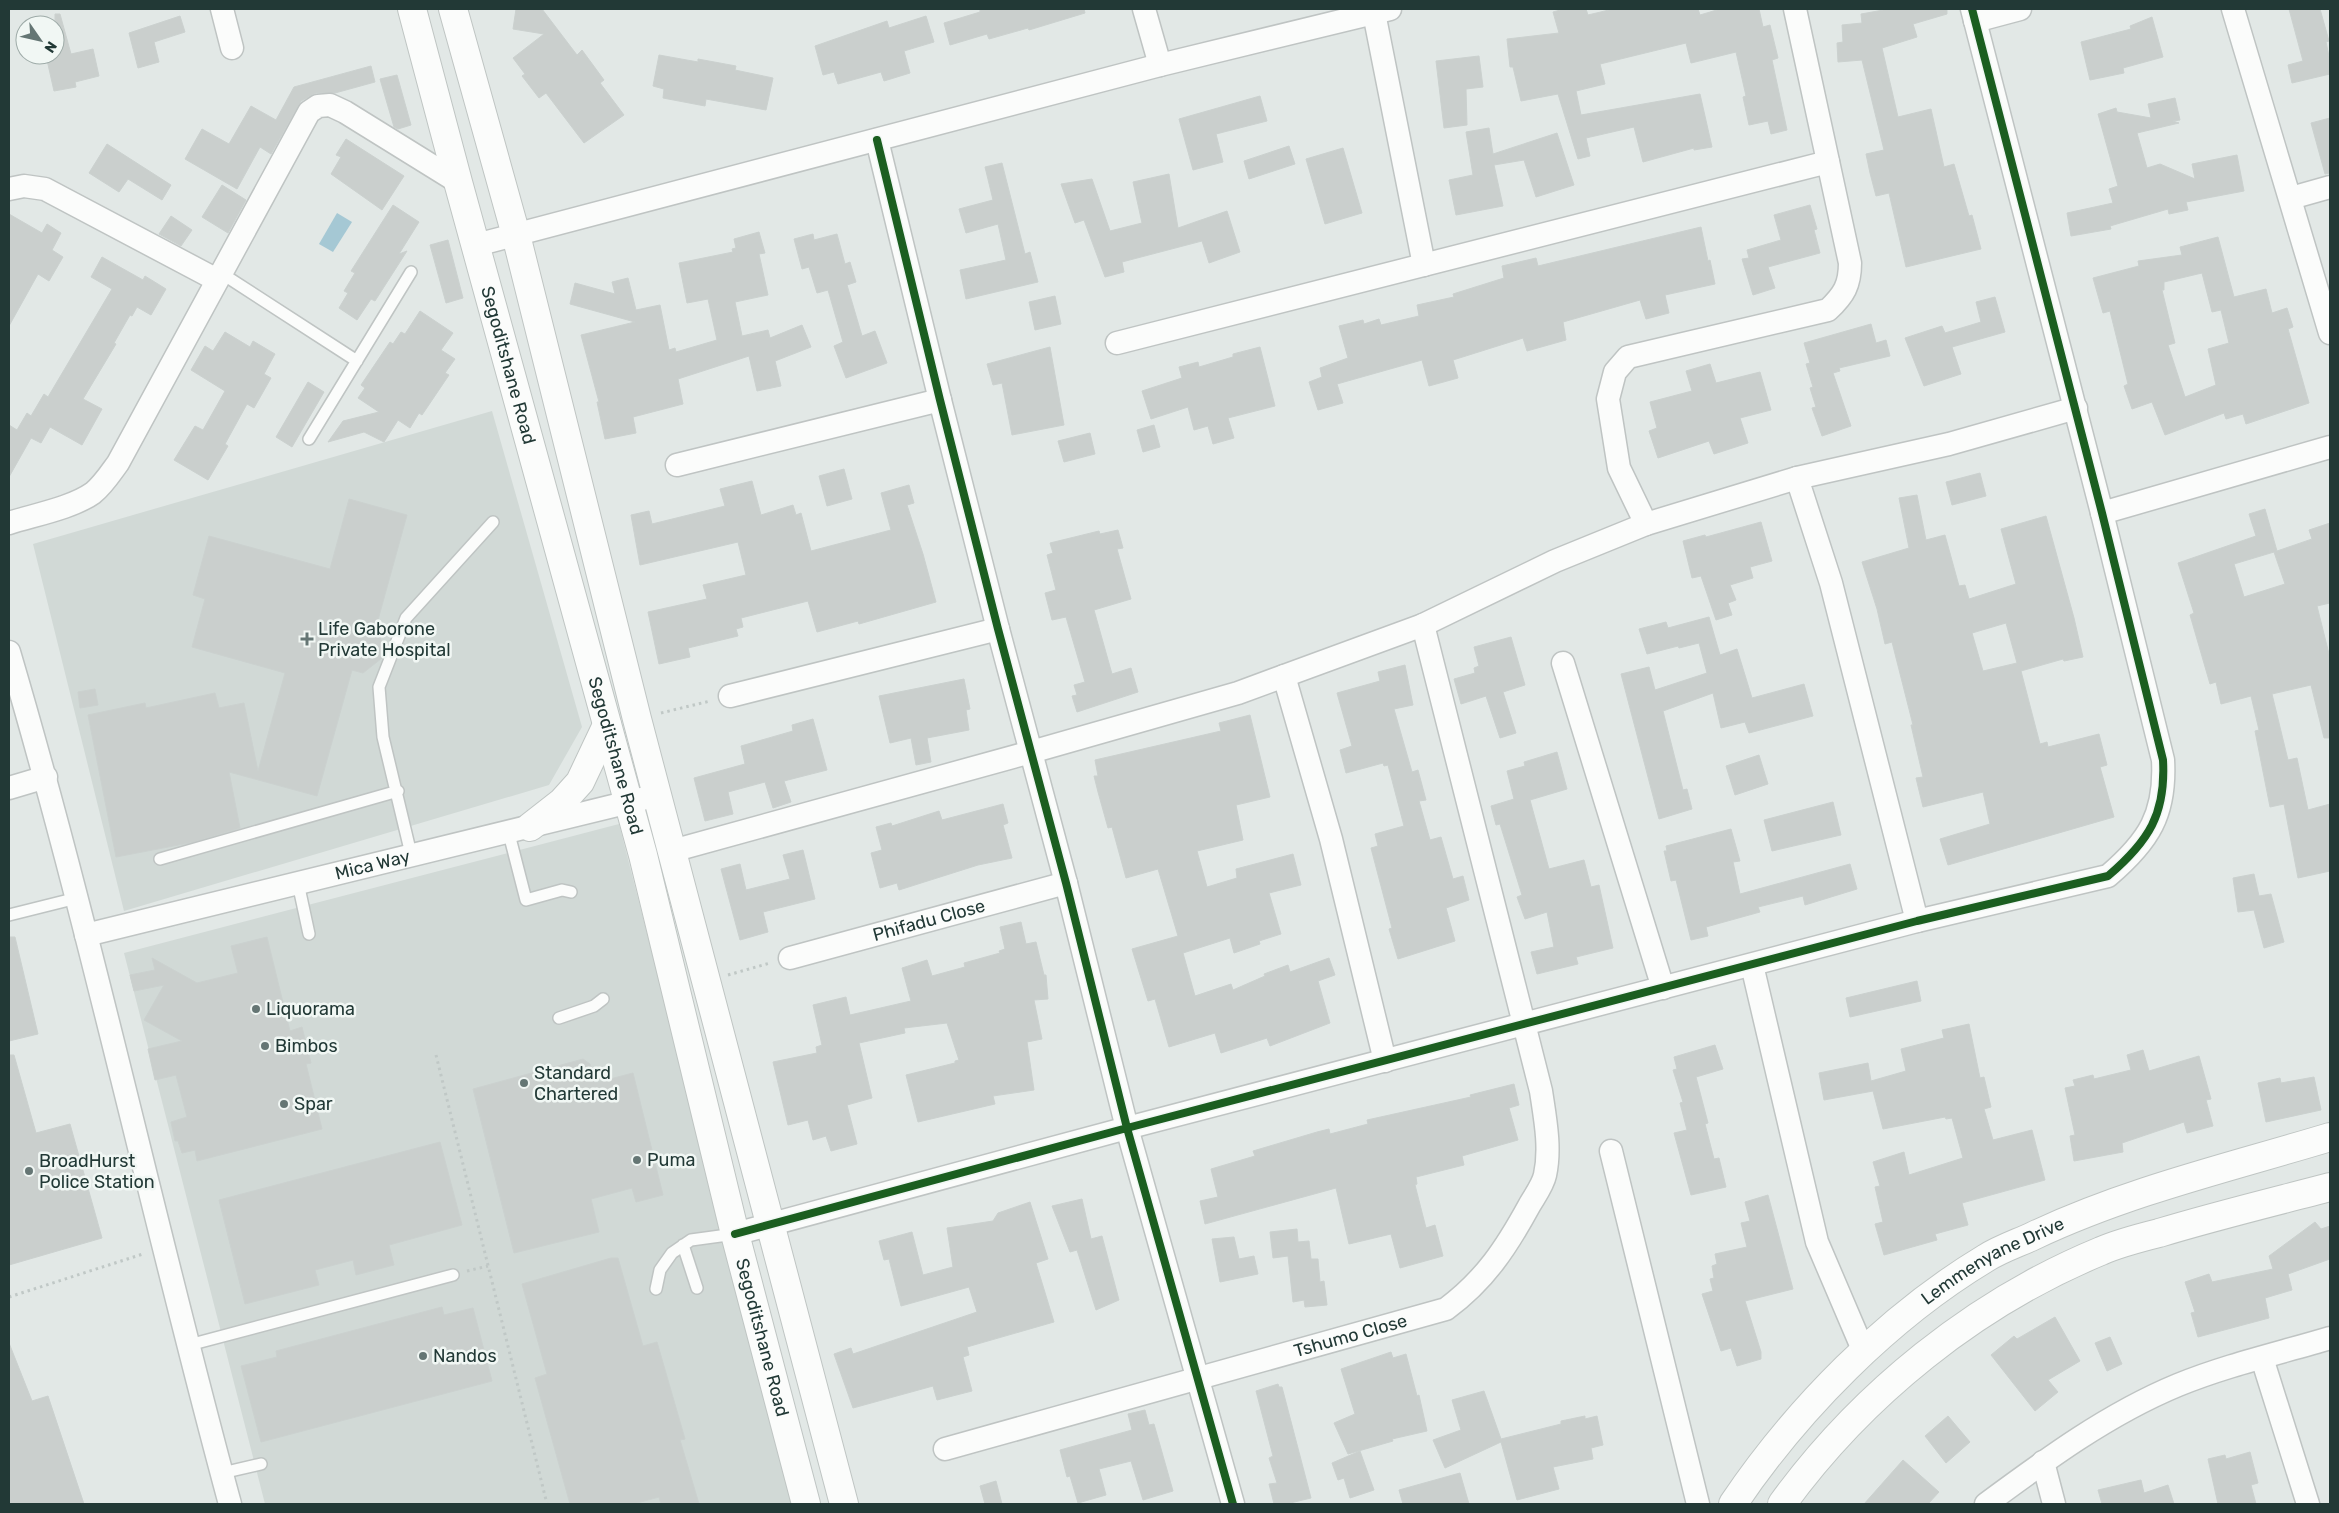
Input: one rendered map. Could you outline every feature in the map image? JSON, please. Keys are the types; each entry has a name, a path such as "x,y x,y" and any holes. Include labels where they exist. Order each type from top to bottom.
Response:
{"main road":[{"name":"Segoditshane Road","path":"412,9 627,803 643,855 735,1234 806,1504"},
{"name":"Segoditshane Road","path":"453,9 516,235 637,719 844,1504"},
{"path":"519,828 562,802 580,782 607,725"},
{"name":"Lemmenyane Drive","path":"1733,1504 1776,1445 1813,1403 1864,1352 1927,1298 1987,1258 2053,1226 2130,1196 2330,1137"},
{"name":"Lemmenyane Drive","path":"1782,1504 1837,1435 1881,1393 1956,1332 2044,1276 2102,1250 2215,1216 2330,1187"}],"street":[{"path":"222,9 232,48"},
{"path":"1144,9 1160,65"},
{"path":"1646,524 1619,468 1608,399 1615,372 1628,357 1828,310 1840,299 1850,279 1850,263 1794,9"},
{"path":"735,1234 1127,1128 1663,988 1917,922 2108,876 2142,844 2160,809 2164,784 2163,760 2076,408 1974,15 2020,9"},
{"path":"2233,9 2330,332"},
{"path":"476,245 1160,65 1382,11 1424,265"},
{"path":"9,523 82,499 101,485 118,463 309,112 318,106 330,105 458,182"},
{"path":"877,140 940,400 998,629 1066,884 1127,1128 1233,1504"},
{"path":"1117,343 1828,162"},
{"path":"9,189 24,186 45,189 219,277"},
{"path":"2291,198 2330,187"},
{"path":"677,465 940,400"},
{"path":"672,852 1238,692 1423,626 1555,561 1646,524 1797,478 1949,444 2076,408"},
{"path":"2102,513 2330,447"},
{"path":"1797,478 1831,583 1917,922"},
{"name":"Tshumo Close","path":"945,1449 1446,1309 1468,1293 1488,1271 1514,1234 1545,1176 1548,1145 1541,1091 1526,1024 1423,626"},
{"path":"730,696 998,629"},
{"path":"9,652 46,777 163,1248 230,1504"},
{"path":"1563,663 1663,988"},
{"path":"1284,676 1331,839 1384,1061"},
{"path":"9,788 46,777"},
{"name":"Mica Way","path":"86,935 658,795"},
{"name":"Phifadu Close","path":"790,958 1066,884"},
{"path":"1752,965 1817,1242 1864,1352"},
{"path":"1611,1152 1698,1504"},
{"path":"1986,1504 2043,1462 2100,1424 2179,1385 2330,1338"},
{"path":"2262,1358 2308,1504"},
{"path":"2043,1462 2054,1504"}],"lane":[{"path":"309,439 411,272"},
{"path":"219,277 356,361"},
{"path":"411,854 398,791 383,737 379,687 406,618 493,522"},
{"path":"160,859 398,791"},
{"path":"519,828 526,900 562,890 571,892"},
{"path":"298,883 310,934"},
{"path":"9,915 76,898"},
{"path":"558,1018 594,1006 602,999"},
{"path":"656,1289 660,1270 672,1253 683,1245 691,1240 735,1234"},
{"path":"683,1245 697,1288"},
{"path":"189,1345 453,1275"},
{"path":"222,1473 260,1464"}],"path":[{"path":"637,719 730,696"},
{"path":"705,981 790,958"},
{"path":"436,1055 547,1504"},
{"path":"9,1298 163,1248"},
{"path":"453,1275 488,1266"}],"shaded area":[{"name":"Life Gaborone Private Hospital","path":"492,411 582,727 549,785 124,911 33,544"},
{"path":"619,824 793,1504 265,1504 124,953"}],"water":[{"path":"337,213 352,222 333,252 319,244"}],"building":[{"path":"516,9 542,9 577,55 582,50 604,80 600,83 624,115 584,143 546,93 539,98 522,76 525,74 513,58 544,34 513,29"},
{"path":"980,9 1084,9 1085,13 1029,30 1028,28 989,39 987,34 950,45 944,23 980,12"},
{"path":"1564,9 1586,9 1588,15 1613,9 1698,9 1700,15 1720,9 1759,9 1763,27 1770,25 1778,58 1772,60 1787,130 1771,134 1768,121 1749,125 1743,97 1746,96 1736,52 1691,63 1686,43 1600,64 1605,84 1576,91 1581,115 1700,94 1712,147 1694,150 1694,148 1643,162 1634,127 1586,138 1590,156 1578,159 1558,94 1521,101 1513,67 1510,67 1507,39 1559,33 1553,12"},
{"path":"1889,9 1947,9 1947,14 1913,24 1917,37 1882,48 1898,117 1931,109 1944,167 1954,164 1969,216 1972,215 1981,249 1906,267 1889,193 1876,196 1870,173 1866,154 1884,150 1862,60 1838,62 1837,43 1843,42 1842,25 1862,23 1861,14"},
{"path":"2289,9 2320,9 2329,41 2326,42 2330,61 2330,74 2292,83 2288,65 2303,61"},
{"path":"180,16 185,32 154,42 159,62 138,68 129,33"},
{"path":"926,16 934,42 904,51 910,73 884,81 881,72 838,84 834,72 823,75 815,46 887,21 889,28"},
{"path":"2152,17 2163,57 2123,68 2124,73 2090,80 2081,42 2131,29 2130,26"},
{"path":"65,32 71,54 93,49 99,76 75,82 76,87 54,91 48,65 65,65"},
{"path":"659,55 698,62 698,59 736,66 735,70 773,78 766,110 706,99 705,106 663,98 664,89 653,86"},
{"path":"1479,56 1483,87 1466,89 1467,125 1444,128 1436,61"},
{"path":"371,66 375,82 335,93 316,93 301,101 271,154 260,147 237,189 185,159 202,129 229,144 251,106 276,120 294,87"},
{"path":"397,75 411,125 398,129 394,127 380,79"},
{"path":"1260,96 1267,121 1216,134 1223,162 1193,170 1179,119"},
{"path":"2175,98 2180,120 2173,121 2179,123 2137,133 2147,168 2160,164 2195,179 2192,164 2237,155 2244,191 2186,202 2188,210 2169,214 2168,209 2110,226 2111,229 2071,236 2067,213 2113,203 2109,189 2118,186 2098,114 2116,108 2117,112 2151,118 2148,104"},
{"path":"2330,118 2330,173 2325,174 2311,123"},
{"path":"1489,128 1493,154 1557,133 1574,185 1536,197 1524,160 1494,165 1503,206 1456,215 1449,180 1473,175 1466,132"},
{"path":"346,139 404,176 382,210 331,174 341,157 336,155"},
{"path":"107,144 171,185 162,200 128,179 119,192 89,173"},
{"path":"1289,146 1295,164 1249,179 1244,161"},
{"path":"1343,148 1362,213 1325,224 1306,159"},
{"path":"1002,163 1025,254 1030,252 1038,282 966,299 960,270 1006,260 998,224 966,233 959,209 993,200 985,167"},
{"path":"1169,174 1178,228 1227,211 1240,252 1209,263 1202,241 1122,262 1124,272 1105,277 1084,220 1075,223 1061,184 1092,179 1110,231 1142,223 1133,182"},
{"path":"222,185 246,200 228,233 202,217"},
{"path":"393,205 419,222 399,254 407,251 375,301 371,299 357,320 339,308 348,293 344,291 355,273 351,271"},
{"path":"1810,205 1817,229 1814,230 1820,253 1768,267 1775,288 1753,295 1742,259 1749,258 1747,250 1781,240 1774,215"},
{"path":"9,214 42,233 47,224 61,233 52,250 63,257 49,281 38,274 9,326"},
{"path":"171,216 192,230 181,246 159,234"},
{"path":"1701,227 1715,284 1665,295 1669,313 1646,319 1640,300 1563,322 1566,340 1527,351 1523,338 1453,360 1458,378 1429,386 1422,360 1337,384 1343,403 1318,410 1309,382 1322,377 1320,368 1348,358 1339,326 1363,320 1364,324 1379,319 1381,325 1419,316 1417,305 1454,297 1453,294 1504,278 1502,266 1536,258 1538,266"},
{"path":"759,232 765,253 759,254 768,295 735,302 742,336 768,330 770,338 802,325 811,347 775,361 781,386 757,391 749,356 678,379 683,404 633,417 636,433 605,439 597,402 599,402 581,335 635,322 570,304 575,283 615,294 612,282 628,278 636,310 660,305 669,350 675,348 676,352 717,340 708,299 687,303 679,263 733,252 732,249 736,248 734,239"},
{"path":"813,234 814,240 837,234 845,264 850,262 856,282 847,285 862,336 875,331 887,363 846,378 834,346 843,342 828,290 817,293 809,267 802,269 794,239"},
{"path":"2218,237 2234,297 2266,289 2272,313 2287,308 2293,327 2288,329 2309,403 2246,424 2243,414 2226,419 2224,413 2165,435 2152,402 2132,409 2124,386 2128,384 2110,311 2103,313 2093,278 2139,266 2138,261 2182,255 2180,247","holes":["2202,273 2212,312 2221,310 2229,343 2208,349 2216,385 2185,397 2168,345 2175,343 2162,290 2164,290 2164,282"]},
{"path":"448,240 463,298 446,303 430,245"},
{"path":"102,257 143,280 145,276 166,289 151,315 137,307 132,316 130,315 114,343 116,344 83,399 102,409 82,445 50,427 41,443 31,438 9,477 9,425 17,430 27,413 31,416 44,394 48,397 112,289 91,277"},
{"path":"1055,296 1061,324 1035,330 1029,302"},
{"path":"1995,297 2005,332 1952,347 1961,374 1924,386 1905,338 1942,326 1945,333 1981,322 1976,302"},
{"path":"420,311 453,333 441,350 455,359 445,373 449,375 422,415 419,413 410,428 398,420 384,442 364,432 328,442 343,421 379,412 358,398 365,388 361,385 390,342 393,344 401,332 405,334"},
{"path":"1871,324 1876,343 1886,340 1890,356 1839,368 1840,371 1833,373 1851,426 1822,436 1812,408 1816,407 1810,388 1813,387 1806,364 1810,363 1804,343"},
{"path":"225,332 250,347 253,341 275,354 264,374 271,378 254,408 247,404 225,444 228,446 208,480 174,460 195,426 203,430 225,391 191,370 205,346 213,351"},
{"path":"1050,347 1064,425 1012,435 1002,383 993,385 987,364"},
{"path":"1260,347 1275,406 1228,418 1234,438 1213,444 1208,426 1194,430 1188,407 1151,419 1142,391 1182,378 1179,367 1198,362 1199,367 1233,357 1233,354"},
{"path":"1710,364 1716,383 1760,372 1771,410 1740,418 1748,443 1714,454 1709,441 1658,458 1649,431 1657,428 1650,402 1692,391 1686,371"},
{"path":"308,382 324,392 292,447 276,437"},
{"path":"1154,425 1160,447 1143,452 1137,430"},
{"path":"1090,433 1095,454 1064,462 1058,441"},
{"path":"844,469 852,499 827,506 819,476"},
{"path":"1980,473 1986,496 1952,505 1946,482"},
{"path":"752,481 761,515 793,505 796,515 801,513 811,551 891,530 881,493 909,485 914,503 907,505 936,602 859,624 858,621 817,632 808,601 741,618 743,627 736,629 738,636 688,648 690,657 659,664 648,612 707,599 703,585 746,575 738,542 640,565 631,515 649,511 652,524 725,506 720,489"},
{"path":"1917,495 1926,540 1945,535 1959,586 1965,585 1969,599 2016,584 2001,529 2046,516 2083,657 2064,661 2063,659 2021,671 2040,744 2047,742 2048,747 2099,734 2107,765 2100,767 2114,817 1948,865 1940,839 1990,824 1983,792 1923,807 1916,778 1923,777 1911,725 1913,725 1892,642 1885,644 1877,609 1862,562 1909,548 1899,498","holes":["2006,623 2017,663 1983,671 1972,633"]},
{"path":"349,499 407,515 376,627 385,651 382,658 363,673 352,670 317,796 229,772 240,828 194,842 116,857 88,715 145,703 146,708 215,693 219,708 244,703 258,771 285,673 192,647 205,599 193,595 209,536 330,569"},
{"path":"2265,509 2277,551 2312,539 2309,530 2330,523 2330,603 2317,606 2330,658 2330,738 2324,738 2311,685 2272,694 2288,760 2297,758 2308,810 2330,804 2330,871 2298,878 2284,804 2270,807 2255,731 2259,730 2251,696 2221,704 2216,682 2210,684 2190,615 2194,613 2178,563 2256,536 2249,514","holes":["2274,552 2285,584 2244,597 2234,564"]},
{"path":"1761,522 1772,561 1750,567 1753,578 1730,585 1736,600 1728,603 1732,615 1716,620 1701,576 1692,578 1683,541 1705,535 1706,537"},
{"path":"1118,530 1123,548 1117,549 1131,599 1094,610 1112,674 1131,668 1138,692 1077,712 1072,696 1077,695 1074,685 1085,682 1066,617 1052,620 1045,593 1056,590 1047,555 1053,553 1050,543 1099,531 1100,534"},
{"path":"1709,617 1720,655 1737,649 1752,698 1804,684 1813,716 1749,733 1745,722 1721,728 1713,693 1663,711 1683,790 1687,789 1692,809 1659,819 1621,674 1649,667 1655,690 1707,673 1699,643 1647,654 1639,629 1666,622 1668,628"},
{"path":"1511,637 1525,685 1503,692 1516,733 1500,738 1486,696 1461,704 1454,679 1475,673 1474,668 1479,666 1474,647"},
{"path":"1405,665 1413,705 1394,709 1412,772 1418,770 1426,800 1419,801 1430,840 1441,837 1453,879 1463,876 1469,900 1446,908 1455,941 1398,959 1389,929 1392,928 1371,848 1378,846 1375,834 1404,826 1388,765 1384,766 1383,763 1346,773 1340,750 1352,746 1337,693 1380,681 1378,672"},
{"path":"964,679 970,709 966,710 969,730 927,738 931,762 916,765 911,738 890,743 879,696"},
{"path":"95,689 98,705 80,708 78,692"},
{"path":"1250,715 1270,797 1236,805 1243,840 1197,851 1207,887 1237,878 1236,869 1293,854 1301,885 1269,893 1281,934 1259,941 1260,944 1234,953 1230,938 1183,953 1195,996 1231,984 1233,990 1265,976 1264,974 1288,965 1290,972 1329,958 1335,975 1318,981 1330,1023 1270,1046 1267,1038 1221,1053 1215,1033 1169,1047 1155,999 1148,1001 1132,949 1178,936 1158,869 1126,878 1112,827 1108,828 1098,792 1094,776 1098,776 1095,760 1221,731 1219,723"},
{"path":"813,719 827,770 784,781 791,802 773,808 765,782 728,792 733,814 705,821 694,778 745,764 741,746 793,731 792,725"},
{"path":"1557,752 1567,789 1530,800 1549,869 1584,860 1591,887 1599,885 1613,948 1576,957 1578,964 1537,974 1531,952 1554,947 1547,912 1525,919 1517,897 1522,895 1500,824 1496,825 1491,806 1514,799 1507,771 1525,766 1524,762"},
{"path":"1759,755 1768,784 1735,795 1726,766"},
{"path":"1833,802 1841,835 1772,851 1764,820"},
{"path":"1003,804 1008,823 1003,825 1012,858 978,865 899,890 897,883 880,888 871,853 882,850 876,827 891,823 892,826 939,811 942,820"},
{"path":"1731,829 1740,861 1733,862 1740,894 1850,864 1857,889 1805,905 1803,896 1758,907 1760,912 1706,927 1708,936 1691,940 1676,880 1671,881 1664,851 1667,851 1666,846"},
{"path":"803,850 815,899 763,912 768,932 740,940 721,869 740,864 746,890 790,879 783,855"},
{"path":"2254,874 2259,896 2271,894 2284,942 2264,948 2254,910 2238,912 2233,878"},
{"path":"1021,922 1026,944 1036,942 1044,975 1046,975 1048,999 1034,1000 1042,1039 1027,1042 1034,1090 993,1096 995,1104 918,1122 906,1075 955,1063 955,1061 959,1060 947,1023 904,1028 905,1033 859,1043 872,1098 847,1105 857,1144 831,1151 826,1136 813,1140 808,1120 788,1125 773,1062 817,1053 816,1047 822,1045 813,1005 846,997 850,1015 911,1001 902,968 927,960 932,976 965,967 964,963 1000,953 999,951 1005,949 1000,927"},
{"path":"9,937 15,937 38,1034 9,1041"},
{"path":"267,937 290,1031 302,1027 311,1063 306,1064 322,1129 197,1161 195,1150 182,1153 178,1141 175,1141 171,1122 187,1117 176,1075 155,1080 148,1049 182,1041 144,1020 164,985 134,991 130,975 155,970 152,958 197,983 238,973 231,946"},
{"path":"1917,981 1921,1001 1850,1017 1846,998"},
{"path":"1969,1024 1980,1078 1984,1077 1991,1107 1984,1109 1993,1140 2032,1130 2045,1180 1962,1203 1968,1225 1935,1234 1937,1240 1884,1255 1875,1224 1883,1222 1875,1187 1880,1186 1873,1162 1904,1152 1909,1175 1963,1158 1952,1118 1946,1119 1945,1117 1883,1129 1873,1091 1824,1100 1819,1073 1868,1063 1871,1081 1906,1071 1901,1049 1944,1038 1942,1030"},
{"path":"1715,1045 1723,1069 1696,1077 1708,1123 1705,1124 1714,1159 1719,1158 1726,1187 1691,1195 1674,1133 1687,1130 1680,1103 1683,1102 1673,1070 1677,1069 1674,1057"},
{"path":"2143,1050 2149,1071 2199,1056 2211,1099 2206,1100 2213,1126 2187,1133 2184,1122 2122,1143 2123,1152 2074,1161 2070,1136 2075,1135 2065,1088 2075,1086 2073,1080 2093,1075 2094,1079 2131,1070 2127,1055"},
{"path":"9,1055 14,1055 36,1133 70,1124 102,1238 9,1265"},
{"path":"583,1059 590,1064 595,1083 633,1073 663,1195 636,1202 632,1188 591,1199 599,1232 514,1253 473,1089"},
{"path":"2314,1077 2321,1110 2266,1122 2258,1083 2280,1078 2281,1083"},
{"path":"1514,1084 1519,1105 1509,1108 1518,1140 1462,1156 1464,1165 1416,1177 1417,1184 1415,1185 1426,1228 1435,1225 1443,1256 1400,1268 1391,1234 1349,1244 1336,1188 1205,1224 1200,1201 1218,1197 1211,1169 1255,1156 1253,1151 1317,1132 1329,1129 1330,1134 1368,1124 1367,1120 1471,1097 1470,1095"},
{"path":"440,1142 462,1225 389,1245 394,1265 356,1275 353,1260 315,1270 319,1285 245,1304 219,1200"},
{"path":"1768,1195 1793,1289 1745,1301 1761,1352 1761,1359 1737,1366 1731,1348 1721,1351 1702,1294 1713,1291 1710,1279 1714,1278 1712,1266 1717,1264 1715,1254 1747,1247 1741,1223 1750,1221 1745,1202"},
{"path":"1082,1199 1091,1239 1102,1236 1119,1300 1096,1310 1077,1250 1070,1252 1052,1206"},
{"path":"1030,1202 1048,1259 1036,1263 1054,1322 967,1347 969,1355 963,1357 972,1391 937,1400 933,1386 853,1408 834,1354 851,1348 853,1354 977,1312 969,1287 901,1306 889,1259 884,1260 879,1241 912,1232 923,1275 953,1267 947,1228 993,1221 998,1213"},
{"path":"2315,1222 2321,1229 2330,1226 2330,1259 2288,1274 2292,1290 2265,1298 2269,1318 2198,1337 2191,1313 2195,1312 2185,1282 2209,1274 2212,1282 2273,1269 2269,1256"},
{"path":"1297,1229 1298,1242 1309,1241 1311,1259 1318,1259 1320,1282 1324,1281 1327,1305 1305,1307 1304,1300 1293,1302 1288,1256 1273,1258 1270,1232"},
{"path":"1234,1237 1239,1259 1254,1256 1258,1274 1220,1282 1212,1239"},
{"path":"611,1258 618,1258 643,1346 657,1342 685,1439 680,1440 699,1504 661,1504 659,1497 633,1504 570,1504 535,1378 547,1374 522,1284"},
{"path":"442,1307 444,1315 473,1308 492,1381 261,1442 241,1366 277,1357 276,1351"},
{"path":"2055,1317 2080,1361 2048,1380 2058,1392 2035,1411 1991,1355 2014,1336 2017,1339"},
{"path":"2110,1337 2122,1364 2107,1371 2095,1343"},
{"path":"9,1343 32,1401 48,1396 84,1504 9,1504"},
{"path":"1391,1352 1393,1358 1406,1354 1417,1396 1419,1395 1427,1431 1392,1439 1393,1441 1348,1454 1334,1423 1355,1414 1341,1369"},
{"path":"1278,1384 1279,1387 1282,1387 1311,1498 1286,1504 1274,1504 1269,1484 1277,1483 1269,1458 1273,1456 1256,1391"},
{"path":"1484,1391 1501,1439 1561,1424 1561,1421 1585,1416 1585,1419 1597,1416 1603,1445 1591,1448 1593,1459 1553,1467 1559,1489 1517,1500 1501,1442 1445,1468 1433,1440 1461,1430 1452,1400"},
{"path":"1145,1410 1149,1425 1154,1424 1173,1491 1143,1500 1131,1461 1099,1469 1106,1495 1078,1503 1070,1476 1067,1477 1060,1450 1132,1430 1128,1414"},
{"path":"1948,1416 1970,1442 1946,1463 1925,1436"},
{"path":"1360,1451 1374,1490 1350,1498 1344,1478 1338,1480 1332,1463"},
{"path":"2250,1452 2258,1483 2251,1485 2256,1504 2218,1504 2208,1459 2225,1455 2226,1459"},
{"path":"1903,1460 1939,1492 1928,1504 1864,1504"},
{"path":"1460,1473 1469,1504 1403,1504 1399,1490"},
{"path":"2141,1480 2144,1493 2168,1485 2174,1504 2102,1504 2098,1490"},
{"path":"996,1481 1002,1504 985,1504 980,1486"}],"cycle path":[{"path":"735,1234 1127,1128 1917,921 2108,876 2122,863 2144,838 2158,811 2163,779 2163,760 2102,513 1972,9"},
{"path":"877,140 940,400 998,629 1066,883 1127,1128 1233,1504"}],"place":[{"name":"Life Gaborone Private Hospital","path":"307,639"},
{"name":"Liquorama","path":"256,1009"},
{"name":"Bimbos","path":"265,1046"},
{"name":"Standard Chartered","path":"524,1083"},
{"name":"Spar","path":"284,1104"},
{"name":"Puma","path":"637,1160"},
{"name":"BroadHurst Police Station","path":"29,1171"},
{"name":"Nandos","path":"423,1356"}]}
